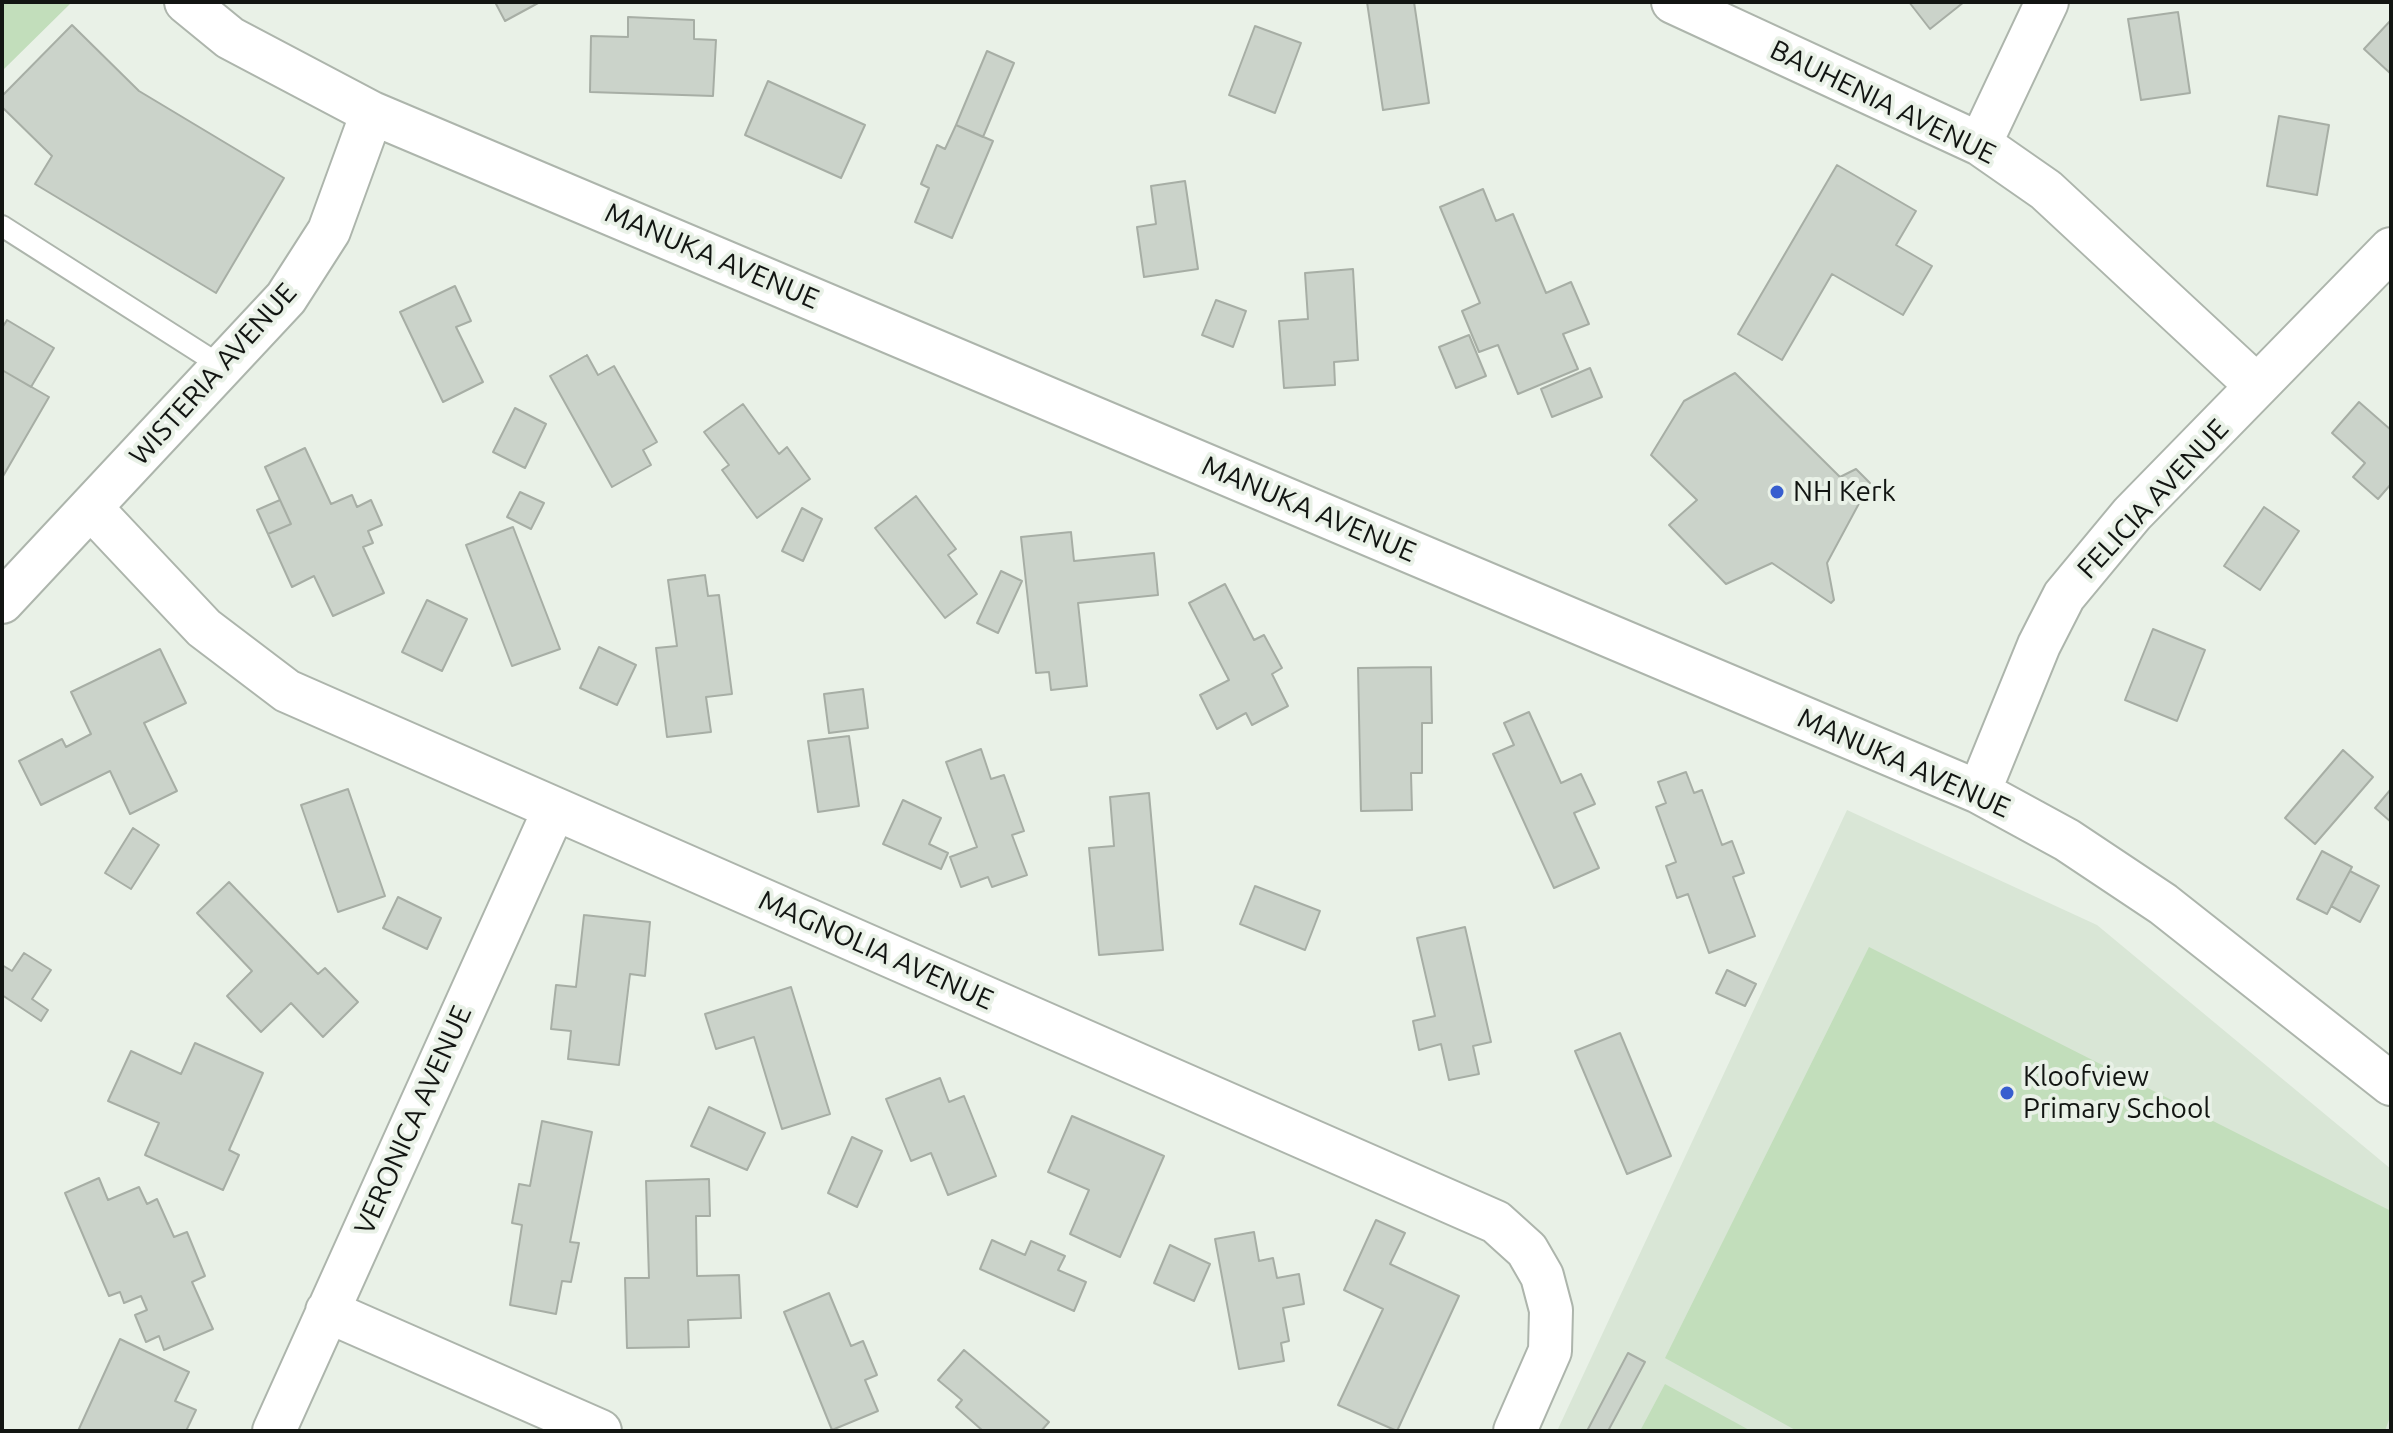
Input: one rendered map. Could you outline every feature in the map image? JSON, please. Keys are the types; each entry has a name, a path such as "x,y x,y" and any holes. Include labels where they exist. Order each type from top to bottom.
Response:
{"street":[{"name":"MANUKA AVENUE","path":"186,2 230,38 372,113 1979,792 2067,840 2163,904 2391,1084"},
{"name":"BAUHENIA AVENUE","path":"1673,2 1980,144 2046,190 2257,386"},
{"path":"1980,144 2047,2"},
{"name":"WISTERIA AVENUE","path":"8,586 91,508 286,298 329,231 372,113"},
{"name":"FELICIA AVENUE","path":"1979,792 2039,645 2064,596 2132,514 2391,249"},
{"name":"MAGNOLIA AVENUE","path":"91,508 204,628 287,691 1496,1222 1527,1250 1542,1276 1551,1310 1550,1351 1515,1431"},
{"name":"VERONICA AVENUE","path":"274,1431 554,810"},
{"path":"327,1311 600,1431"}],"lane":[{"path":"2,226 223,367"}],"shaded area":[{"name":"Kloofview Primary School","path":"1847,810 2097,925 2391,1169 2391,1431 1557,1431"}],"green space":[{"path":"2,2 72,2 2,71"},
{"name":"Kloofview Primary School","path":"1869,947 2391,1211 2391,1414 2385,1431 1797,1431 1665,1358"},
{"path":"1665,1384 1751,1431 1640,1431"}],"building":[{"path":"495,2 540,2 505,21"},
{"path":"1367,2 1414,2 1429,103 1383,110"},
{"path":"1909,2 1964,2 1930,29"},
{"path":"2178,12 2190,93 2141,100 2128,19"},
{"path":"628,17 694,20 694,39 716,40 713,96 590,92 591,36 628,37"},
{"path":"2391,20 2391,74 2364,49"},
{"path":"72,25 139,91 284,178 216,293 35,184 52,156 2,107 2,96"},
{"path":"1255,26 1301,43 1275,113 1229,95"},
{"path":"987,51 1014,63 983,137 956,125"},
{"path":"768,81 865,125 841,178 745,135"},
{"path":"2279,116 2329,125 2317,195 2267,186"},
{"path":"956,125 993,141 952,238 915,222 929,188 921,184 937,145 945,149"},
{"path":"1837,165 1916,211 1896,245 1932,266 1903,315 1832,274 1782,360 1738,334"},
{"path":"1185,181 1198,269 1144,277 1137,227 1156,224 1151,186"},
{"path":"1483,189 1496,221 1513,214 1546,293 1571,282 1589,324 1563,334 1578,369 1518,394 1498,345 1479,352 1462,311 1480,303 1440,207"},
{"path":"1353,269 1358,360 1334,362 1335,385 1284,388 1279,321 1308,319 1305,273"},
{"path":"455,286 471,321 456,327 483,382 443,402 400,312"},
{"path":"1216,300 1246,311 1233,347 1202,335"},
{"path":"7,320 54,348 31,387 2,370 2,328"},
{"path":"1469,335 1486,376 1456,388 1439,347"},
{"path":"587,355 598,375 614,366 657,442 643,450 651,465 612,487 550,376"},
{"path":"1590,368 1602,397 1552,417 1541,389"},
{"path":"2,370 49,397 2,478"},
{"name":"NH Kerk","path":"1735,373 1840,477 1856,469 1870,483 1827,563 1834,600 1831,603 1772,563 1726,584 1669,525 1697,500 1651,455 1684,401"},
{"path":"2359,402 2391,430 2391,484 2378,499 2353,477 2365,463 2332,433"},
{"path":"743,404 779,454 787,447 810,479 757,518 722,470 729,465 704,432"},
{"path":"515,408 546,424 525,468 493,452"},
{"path":"305,448 331,504 352,495 357,507 371,500 382,525 368,531 373,543 363,547 384,593 333,616 314,576 292,587 268,534 291,524 265,467"},
{"path":"520,492 544,503 531,529 507,517"},
{"path":"916,496 956,549 948,555 977,594 945,618 875,528"},
{"path":"280,500 291,524 268,534 257,510"},
{"path":"2264,507 2299,531 2260,590 2224,566"},
{"path":"802,508 822,519 803,561 782,551"},
{"path":"513,527 560,649 512,666 466,545"},
{"path":"1071,532 1074,561 1154,553 1158,595 1078,603 1087,686 1051,690 1049,672 1036,673 1021,537"},
{"path":"1001,571 1022,581 998,633 977,623"},
{"path":"705,575 708,596 719,595 732,694 706,697 711,732 667,737 656,648 677,646 668,580"},
{"path":"1225,584 1254,640 1264,635 1282,668 1272,674 1288,706 1252,725 1246,713 1217,729 1200,695 1229,680 1189,603"},
{"path":"427,600 467,619 442,671 402,652"},
{"path":"2153,629 2205,650 2177,721 2125,700"},
{"path":"599,647 636,665 617,705 580,688"},
{"path":"160,649 186,703 144,723 177,791 130,814 110,771 41,805 19,761 62,739 66,747 91,734 71,692"},
{"path":"1431,667 1432,723 1422,723 1422,773 1411,773 1412,810 1361,811 1358,668"},
{"path":"863,689 868,728 829,733 824,694"},
{"path":"1529,712 1561,783 1581,774 1595,804 1574,813 1599,868 1554,888 1493,754 1514,745 1504,723"},
{"path":"849,736 859,806 818,812 808,741"},
{"path":"981,749 991,779 1004,775 1024,831 1012,835 1027,875 992,887 988,877 961,887 950,857 977,847 946,762"},
{"path":"2343,750 2373,777 2315,844 2285,818"},
{"path":"1686,772 1694,793 1702,790 1722,845 1732,841 1744,873 1733,877 1755,936 1709,953 1688,894 1677,898 1666,866 1676,862 1656,807 1666,803 1658,782"},
{"path":"348,789 385,896 338,912 301,805"},
{"path":"2391,789 2391,822 2375,808"},
{"path":"1149,793 1163,950 1099,955 1089,848 1114,846 1110,797"},
{"path":"903,800 941,818 929,844 948,853 941,869 883,844"},
{"path":"133,828 159,845 131,889 105,873"},
{"path":"2322,851 2352,867 2327,914 2297,899"},
{"path":"2350,871 2379,886 2360,922 2331,906"},
{"path":"229,882 318,974 325,968 358,1002 323,1037 291,1003 261,1032 227,996 252,971 197,913"},
{"path":"1255,886 1320,911 1305,950 1240,924"},
{"path":"398,897 441,918 427,949 383,928"},
{"path":"584,915 650,922 645,976 630,974 619,1065 568,1059 571,1031 551,1029 556,985 576,987"},
{"path":"1465,927 1491,1042 1473,1046 1479,1074 1449,1080 1441,1044 1419,1050 1413,1021 1435,1016 1417,938"},
{"path":"24,953 51,970 32,999 48,1010 41,1021 2,995 2,965 12,971"},
{"path":"1727,970 1756,984 1745,1006 1716,993"},
{"path":"791,987 830,1114 782,1129 754,1037 716,1049 705,1014"},
{"path":"1620,1033 1671,1156 1627,1174 1575,1051"},
{"path":"195,1043 263,1073 229,1150 239,1155 223,1190 145,1155 159,1123 108,1101 131,1051 181,1074"},
{"path":"940,1078 949,1102 964,1096 996,1176 948,1195 931,1153 911,1161 886,1099"},
{"path":"709,1107 765,1133 747,1170 691,1146"},
{"path":"1072,1116 1164,1156 1120,1257 1070,1234 1089,1190 1048,1172"},
{"path":"542,1121 592,1132 570,1242 579,1243 571,1282 562,1281 556,1314 510,1305 522,1225 512,1223 519,1184 530,1186"},
{"path":"852,1137 882,1151 857,1207 828,1193"},
{"path":"99,1178 108,1200 139,1187 147,1204 157,1199 174,1237 187,1232 205,1276 192,1282 213,1329 164,1350 159,1336 146,1342 135,1315 147,1310 141,1296 124,1303 120,1292 109,1296 65,1193"},
{"path":"709,1179 710,1216 696,1216 697,1276 739,1275 741,1318 688,1320 689,1347 627,1348 625,1278 649,1278 646,1181"},
{"path":"1376,1220 1405,1233 1390,1264 1459,1296 1397,1431 1338,1405 1383,1309 1344,1290"},
{"path":"1254,1232 1259,1261 1273,1258 1277,1278 1299,1274 1304,1304 1283,1308 1289,1341 1281,1343 1284,1361 1239,1369 1215,1239"},
{"path":"992,1240 1025,1255 1031,1241 1065,1256 1058,1270 1086,1282 1074,1311 980,1269"},
{"path":"1170,1245 1210,1264 1194,1301 1154,1283"},
{"path":"829,1293 851,1346 863,1341 877,1375 865,1380 878,1411 832,1430 784,1312"},
{"path":"120,1339 189,1372 175,1401 196,1410 186,1431 78,1431"},
{"path":"964,1350 1049,1422 1041,1431 983,1431 956,1407 962,1400 938,1380"},
{"path":"1628,1353 1645,1362 1608,1431 1587,1431"}],"place":[{"name":"NH Kerk","path":"1777,492"},
{"name":"Kloofview Primary School","path":"2007,1093"}]}
